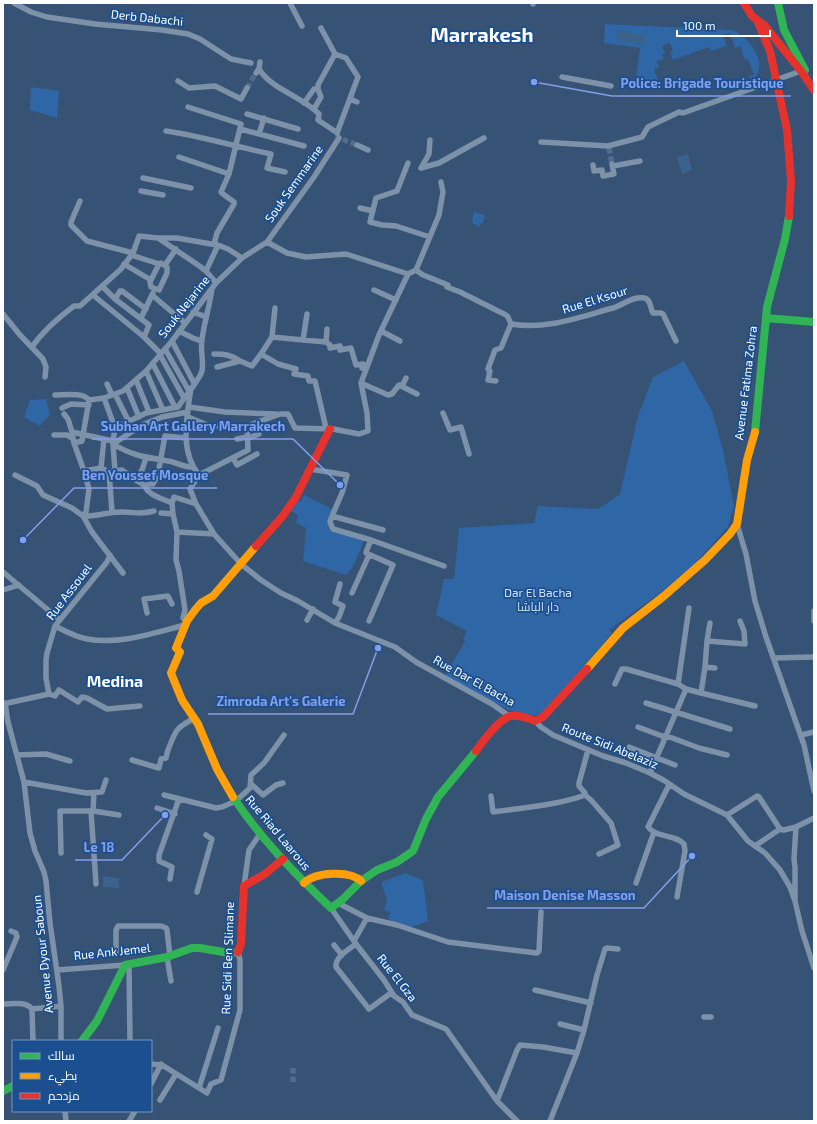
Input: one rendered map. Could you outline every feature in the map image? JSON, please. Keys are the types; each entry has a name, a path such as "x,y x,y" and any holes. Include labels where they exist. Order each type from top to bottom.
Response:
{"street":[{"name":"Derb Dabachi","path":"14,3 31,12 46,17 188,34 200,39 232,59 251,63"},
{"path":"290,3 302,26"},
{"path":"744,3 756,20 765,26 801,71 814,90"},
{"path":"778,3 782,27 792,49 807,73 814,81"},
{"name":"Avenue Fatima Zohra","path":"756,20 768,46 787,124 791,190 789,216 770,292 766,318 756,427 746,460 737,524 746,554 755,601 812,765 814,791"},
{"path":"314,109 321,97 318,84 335,54 321,28"},
{"name":"Souk Semmarine","path":"267,242 314,177 337,134 358,77 346,58 335,54"},
{"path":"260,62 258,71 262,75 284,91 314,109 319,114 318,120 337,134"},
{"path":"541,142 608,147 642,137 648,126 656,123 660,124 681,116 683,113 801,71"},
{"path":"562,77 612,86"},
{"path":"178,81 189,88 215,86 241,99 247,88"},
{"path":"304,103 314,89 318,89"},
{"path":"350,99 357,102"},
{"path":"188,107 240,123 240,129 229,174 221,193 233,201 234,204 217,233 216,245 206,271"},
{"path":"247,114 298,129"},
{"path":"259,134 264,118"},
{"path":"240,129 304,146"},
{"path":"166,131 195,135 235,147 271,154 267,168 285,172"},
{"path":"430,140 429,154 421,168 439,163 484,138"},
{"path":"356,145 368,150"},
{"path":"179,157 229,174"},
{"path":"593,165 594,171 602,170 603,176 614,174 612,165 640,161"},
{"path":"408,163 397,191 376,198 370,222 396,226 430,237"},
{"path":"143,178 191,188"},
{"path":"113,442 142,425 162,417 188,412 288,414 295,428 328,429 359,434 368,431 367,413 361,383 381,331 408,274 416,270 439,215 443,192 441,182"},
{"path":"141,191 163,195"},
{"path":"80,201 70,225 83,238 103,246 167,266 168,273 162,287 153,292"},
{"path":"360,208 373,211"},
{"path":"32,347 39,336 63,314 74,306 80,306 124,264 132,254 138,238 177,238 216,245 228,249 242,258"},
{"path":"115,428 149,412 176,407 192,387 202,371 201,340 214,286 206,271 158,238"},
{"path":"267,242 287,253 306,257 346,254 408,274"},
{"name":"Souk Nejarine","path":"125,390 153,364 214,286 242,258 267,242"},
{"path":"176,249 151,280 150,285 153,292 185,323"},
{"path":"124,264 151,280"},
{"path":"416,270 423,275 448,285 447,287 460,292 508,317 511,324 501,348 495,350 488,369 490,371 488,380 496,381"},
{"path":"102,286 114,299 149,325 144,337"},
{"path":"374,290 396,300"},
{"path":"114,299 120,291 122,291 146,310"},
{"path":"141,318 153,292"},
{"path":"93,295 162,353 192,387"},
{"name":"Rue El Ksour","path":"511,324 524,326 577,319 592,315 604,309 613,308 633,299 645,298 650,302 653,313 663,314 676,341"},
{"path":"214,354 231,355 240,362 252,366 272,337 275,308"},
{"path":"193,312 206,317"},
{"path":"3,314 20,335 43,359 46,372 45,377"},
{"path":"303,340 307,314"},
{"path":"766,318 814,322"},
{"path":"326,342 327,329"},
{"path":"179,331 201,340"},
{"path":"381,331 400,341"},
{"path":"272,337 326,342 330,345 330,348 340,346 340,350 351,348 356,365 363,364 362,368 366,370"},
{"path":"172,341 186,368 192,387 186,438 192,467 199,475 248,450 247,426"},
{"path":"162,353 171,376 184,398"},
{"path":"261,354 278,364 296,369 294,374 308,376 309,381 315,380 328,429"},
{"path":"217,367 240,362"},
{"path":"153,364 176,407"},
{"path":"162,381 186,368"},
{"path":"146,371 164,410"},
{"path":"361,383 389,395 392,394 398,386 402,386 406,378"},
{"path":"136,380 149,412"},
{"path":"107,384 114,394 130,433"},
{"path":"402,386 405,389 417,394"},
{"path":"83,516 86,512 89,489 73,441 68,419 63,411 71,404 89,402 125,390 139,417"},
{"path":"55,395 87,396 89,402 84,435 82,440 73,441"},
{"path":"104,398 115,428 113,442 112,512"},
{"path":"188,412 212,426"},
{"path":"443,413 450,430 461,427 469,454"},
{"path":"187,429 212,426 247,426 280,414"},
{"name":"Rue Riad Laarous","path":"328,429 296,497 282,518 228,577 214,596 202,603 186,623 176,648 180,652 171,672 178,691 193,719 198,724 219,774 236,801 260,834 304,883 334,905"},
{"path":"72,432 113,442 126,452 146,458 169,461 192,467"},
{"path":"238,439 259,434"},
{"path":"54,436 67,435 73,441"},
{"path":"145,486 152,484 158,474 165,436 186,438"},
{"path":"101,468 104,439"},
{"path":"233,458 237,465 257,454"},
{"path":"137,481 146,458"},
{"path":"84,471 101,468 112,471 122,470 145,486 146,490 172,503"},
{"path":"310,469 347,475 342,493 330,522 333,529 371,540 444,566"},
{"path":"15,475 37,486 43,495 72,508 83,516 92,532 123,573"},
{"name":"Rue Dar El Bacha","path":"199,475 190,489 196,504 214,534 241,564 281,593 313,609 335,623 395,647 416,662 492,704 509,716 522,716 535,721"},
{"path":"55,626 86,639 104,641 124,640 186,623 183,618 186,610 176,560 177,532 172,503 174,497 196,504"},
{"path":"83,516 92,516 112,512 144,514 154,511"},
{"path":"161,513 173,514"},
{"path":"332,516 383,530"},
{"path":"535,721 549,712 623,628 664,596 705,560 730,534 737,524"},
{"path":"177,532 214,534"},
{"path":"369,621 393,565 369,555 366,552 371,540"},
{"name":"Rue Assouel","path":"49,694 46,678 46,660 55,626 109,559 110,555"},
{"path":"352,593 369,555"},
{"path":"3,572 60,620"},
{"path":"335,623 343,606 335,602 340,584"},
{"path":"3,590 18,585"},
{"path":"146,613 144,598 168,596 172,604"},
{"path":"678,684 689,608"},
{"path":"308,620 313,609"},
{"path":"814,611 814,621"},
{"path":"707,641 745,644 744,631 740,621"},
{"path":"701,693 710,623"},
{"path":"774,658 814,657"},
{"path":"705,667 716,668"},
{"path":"616,684 622,669 626,668 678,684 686,689 755,706"},
{"path":"650,773 686,689"},
{"path":"4,703 49,694 55,696 59,690 78,702 82,697 87,698 107,709 140,706"},
{"name":"Avenue Dyour Saboun","path":"4,703 24,782 30,833 46,881 61,1006 61,1040"},
{"path":"646,703 730,729"},
{"path":"509,716 495,727 444,787 426,819 413,850 398,862 377,870 334,905 367,918 404,927 454,943 537,953 539,951 541,912"},
{"path":"132,760 159,768 161,758 166,758 175,731 193,719"},
{"name":"Route Sidi Abelaziz","path":"535,721 553,735 650,773 666,781 669,785 684,794 727,815 748,841 765,853 780,870 790,887 795,901"},
{"path":"638,727 699,748 727,755"},
{"path":"801,735 814,732"},
{"path":"164,795 216,808 236,801 250,788 251,775 264,763 284,735"},
{"path":"629,747 675,765"},
{"path":"588,750 579,786 611,823 618,845 599,854"},
{"path":"17,755 46,754 70,761"},
{"path":"24,782 86,793 94,793 102,792 106,780"},
{"path":"251,784 264,795 276,785 283,783"},
{"path":"669,785 649,823 648,828 654,832 678,840 684,844 685,851 677,897"},
{"path":"94,793 92,811 96,884"},
{"path":"491,796 493,812 577,798 585,794"},
{"path":"727,815 755,796 758,797 780,829"},
{"path":"170,879 172,867 159,861 158,857 180,799"},
{"path":"156,808 175,814"},
{"path":"60,853 60,811 92,811 119,815"},
{"path":"755,846 780,829 783,830 796,827 814,818"},
{"path":"796,827 794,859 795,901 802,932 814,968"},
{"path":"636,883 654,832"},
{"name":"Rue Sidi Ben Slimane","path":"199,1088 207,1093 211,1084 218,1082 222,1078 239,1017 240,960 238,952 242,944 244,886 249,850 260,834"},
{"path":"197,892 212,839 206,835"},
{"name":"Rue Sidi Ben Slimane","path":"244,886 264,876 276,867 283,859"},
{"name":"Rue Riad Laarous","path":"304,883 311,877 339,874 357,877 361,882"},
{"name":"Rue El Gza","path":"334,905 355,943 384,980 391,993 404,1002 412,1015 446,1029 497,1101 515,1121"},
{"path":"367,918 355,943 336,962 336,967 369,1009 391,993"},
{"path":"116,952 116,930 118,926 161,926 166,928 171,981"},
{"path":"3,970 17,937 16,933 11,931"},
{"path":"334,945 342,955"},
{"name":"Rue Ank Jemel","path":"57,970 127,965 168,957 192,948 229,953 238,952"},
{"path":"550,1121 577,1053 597,975 606,948 618,950"},
{"path":"127,965 130,1040"},
{"path":"83,1040 97,1021 127,965"},
{"path":"535,990 591,1003"},
{"path":"3,1004 25,1004 31,1008 61,1006"},
{"path":"31,1008 33,1040"},
{"path":"704,1017 711,1016"},
{"path":"560,1024 584,1030"},
{"path":"152,1064 161,1064 199,1088 218,1028"},
{"path":"497,1101 520,1045 543,1047 577,1053"},
{"path":"152,1082 161,1064"},
{"path":"160,1100 176,1074"},
{"path":"3,1091 12,1086"},
{"path":"129,1121 134,1112"}],"green space":[{"path":"605,24 732,30 746,39 756,52 759,60 757,75 752,82 750,76 754,75 748,59 745,60 740,46 735,48 730,33 723,35 727,46 711,51 709,47 673,60 670,52 673,51 670,43 662,46 665,53 662,54 664,59 657,61 659,67 654,69 659,83 650,84 636,80 640,48 604,43"},
{"path":"31,87 59,91 57,118 30,110"},
{"path":"474,212 485,215 483,223 479,224 480,227 473,224 472,220"},
{"name":"Dar El Bacha دار الباشا","path":"684,361 712,411 723,450 734,506 728,527 691,568 660,593 609,630 612,633 543,714 530,716 515,713 444,678 465,641 463,638 467,631 436,615 444,579 454,579 459,528 534,523 538,506 598,509 620,494 638,416 653,377"},
{"path":"46,399 50,414 40,426 24,417 30,400"},
{"path":"304,495 332,509 331,527 364,541 353,567 346,575 303,561 306,528 296,523 298,515 291,511 297,501 300,502"},
{"path":"405,873 423,880 428,921 409,928 388,919 390,912 384,910 387,900 382,885 382,882"}],"shaded area":[{"path":"618,30 646,35 644,45 616,40"},
{"path":"688,154 692,170 682,174 677,157"},
{"path":"103,876 119,878 119,888 103,887"}],"tunnel":[{"path":"247,88 256,73"},
{"path":"337,134 339,138 357,145"},
{"path":"609,148 612,164"},
{"path":"293,1068 293,1082"}],"traffic: fast":[{"path":"778,3 784,30 805,70"},
{"path":"755,432 767,307 785,239 789,216"},
{"path":"766,318 814,322"},
{"path":"233,797 279,856 331,908 342,900 361,881 377,870 397,862 413,851 426,819 438,797 476,751"},
{"path":"83,1040 97,1021 125,965 167,957 192,948 229,953 238,952"},
{"path":"3,1091 12,1086"}],"traffic: slow":[{"path":"587,669 623,628 664,596 705,560 730,534 737,524 747,460 755,432"},
{"path":"233,797 217,769 198,724 182,700 171,673 180,652 176,648 187,621 201,603 213,596 256,546"},
{"path":"304,883 316,876 332,874 349,875 356,877 361,881"}],"traffic: jam":[{"path":"744,3 752,16 765,26 801,71 814,90"},
{"path":"757,20 770,51 787,130 791,181 789,216"},
{"path":"256,546 282,517 296,497 330,429"},
{"path":"476,751 492,731 507,718 517,716 535,721 543,717 587,669"},
{"path":"238,952 241,944 244,886 265,874 283,859"}],"place":[{"name":"Police: Brigade Touristique","path":"534,82"},
{"name":"Subhan Art Gallery Marrakech","path":"340,485"},
{"name":"Ben Youssef Mosque","path":"23,540"},
{"name":"Zimroda Art's Galerie","path":"378,648"},
{"name":"Le 18","path":"165,815"},
{"name":"Maison Denise Masson","path":"692,856"}],"district":[{"name":"Marrakesh","path":"482,35"},
{"name":"Medina","path":"115,681"}]}
